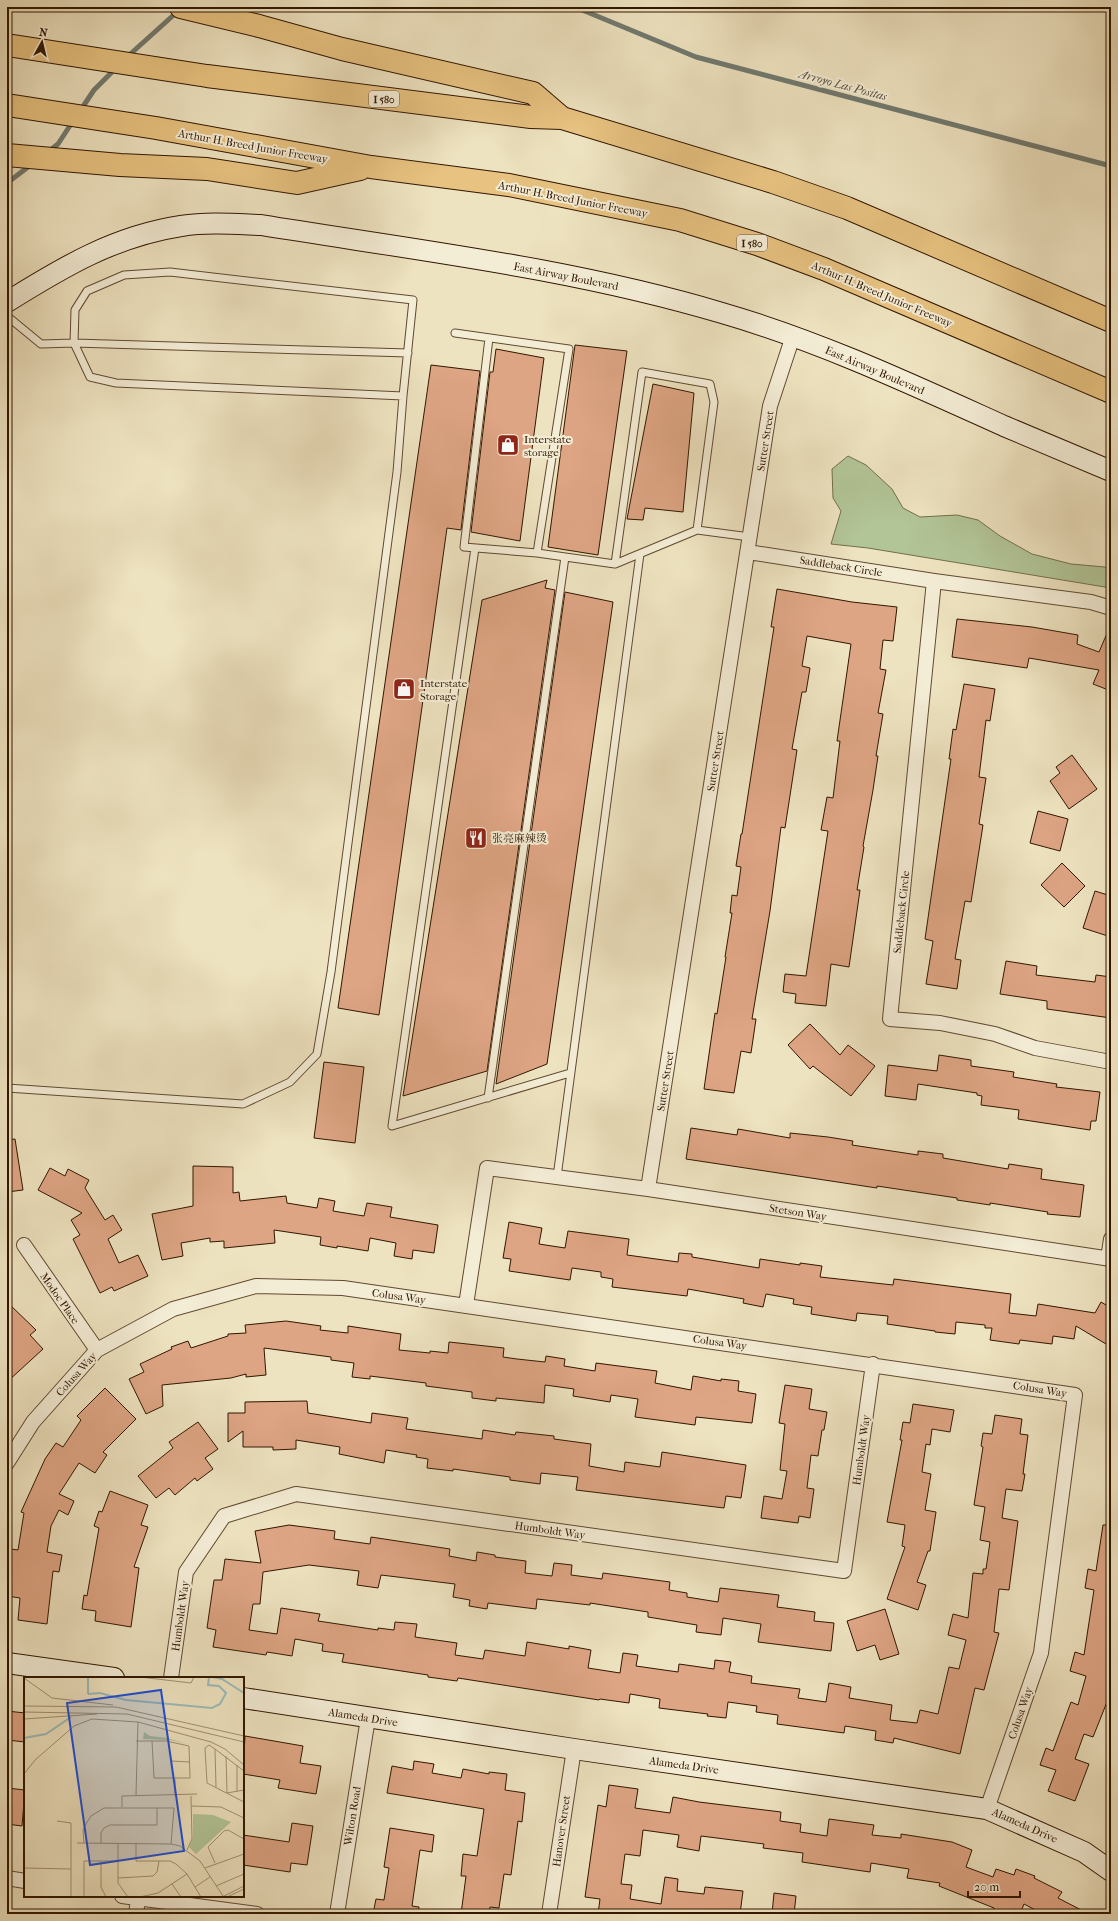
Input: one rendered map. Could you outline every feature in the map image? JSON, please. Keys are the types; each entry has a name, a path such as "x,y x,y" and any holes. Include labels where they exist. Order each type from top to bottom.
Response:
{"highway":[{"path":"181,7 259,26 342,49 533,93 562,118"},
{"name":"I 580","path":"7,45 207,76 531,117 562,118 773,182 847,208 1111,321"},
{"name":"Arthur H. Breed Junior Freeway","path":"14,106 156,128 371,167 509,185 680,220 756,244 824,269 1111,392"},
{"path":"7,155 120,165 207,169 297,183 371,167"}],"main road":[{"name":"East Airway Boulevard","path":"7,302 74,261 108,246 144,233 182,226 222,223 260,225 531,268 594,280 717,311 793,336 888,374 1111,471"},
{"path":"7,1663 107,1677"},
{"name":"Alameda Drive","path":"244,1698 574,1749 988,1809 1084,1852 1111,1871"}],"street":[{"name":"Sutter Street","path":"648,1189 751,537 770,406 793,336"},
{"name":"Saddleback Circle","path":"748,552 1091,602 1111,608"},
{"name":"Saddleback Circle","path":"934,580 890,1020 940,1023 995,1034 1035,1048 1111,1062"},
{"name":"Stetson Way","path":"466,1305 487,1168 648,1189 1110,1259"},
{"path":"1110,1259 1111,1239"},
{"name":"Modoc Place","path":"24,1245 97,1350"},
{"name":"Colusa Way","path":"7,1463 33,1422 97,1350 174,1309 256,1286 343,1288 874,1364 1075,1395 1041,1652 988,1809"},
{"name":"Humboldt Way","path":"171,1677 186,1572 224,1516 296,1494 844,1571 874,1364"},
{"name":"Wilton Road","path":"336,1914 368,1718"},
{"name":"Hanover Street","path":"549,1914 574,1749"},
{"path":"7,1878 24,1881"},
{"path":"127,1897 257,1914"},
{"path":"136,1914 138,1899"}],"lane":[{"path":"7,1088 243,1104 290,1082 317,1054 332,964 397,472 413,300 170,272 124,274 87,291 75,310 74,344 90,376 116,383 403,396"},
{"path":"7,316 41,344 408,353"},
{"path":"455,333 569,349 537,553"},
{"path":"489,338 464,547 537,553 616,564 697,530 751,537"},
{"path":"616,564 642,372 710,384 714,402 697,530"},
{"path":"475,548 392,1126 570,1073"},
{"path":"557,1177 640,554"},
{"path":"488,1098 565,557"}],"green space":[{"path":"848,456 866,465 892,489 903,508 920,517 957,515 978,520 1000,536 1032,554 1071,564 1105,567 1111,570 1111,588 868,548 831,544 841,511 833,498 832,469"}],"building":[{"name":"Interstate Storage","path":"575,345 627,351 598,555 548,547"},
{"name":"Interstate storage","path":"496,349 544,358 520,541 471,532 490,372 493,372"},
{"name":"Interstate Storage","path":"431,365 480,371 461,530 447,528 379,1015 338,1008"},
{"path":"653,384 694,393 683,512 645,508 643,520 627,519"},
{"name":"张亮麻辣烫","path":"547,580 545,588 555,590 487,1071 403,1096 482,600"},
{"path":"777,589 852,602 897,607 893,641 883,640 880,669 886,670 878,713 883,714 876,756 878,756 873,790 857,890 860,890 849,967 831,964 826,1006 795,1003 796,994 783,992 785,974 806,976 828,831 821,830 827,797 833,798 840,741 837,741 851,644 807,636 802,666 810,668 806,692 802,692 792,749 797,750 785,828 781,827 770,911 752,1019 756,1019 751,1053 741,1051 734,1093 704,1089 715,1013 717,1014 726,957 732,913 730,913 732,895 737,896 741,867 736,866 774,627 771,627"},
{"path":"565,592 613,602 547,1064 496,1084"},
{"path":"957,619 1032,627 1078,635 1077,644 1099,652 1111,624 1111,691 1093,684 1099,670 1029,658 1027,668 952,657"},
{"path":"964,684 995,689 990,721 986,720 979,777 986,778 979,824 983,825 971,902 965,901 955,959 961,960 957,989 926,984 933,941 925,939 951,759 949,759 953,729 956,730"},
{"path":"1072,755 1097,789 1069,809 1050,781 1060,773 1056,767"},
{"path":"1038,811 1068,819 1060,851 1030,843"},
{"path":"1062,863 1085,886 1064,907 1041,885"},
{"path":"1095,891 1111,896 1111,937 1083,928"},
{"path":"1006,961 1037,966 1036,975 1095,982 1096,975 1111,977 1111,1018 1047,1009 1047,1001 1000,994"},
{"path":"810,1024 840,1055 848,1045 875,1066 851,1096 813,1066 810,1069 788,1045"},
{"path":"939,1055 971,1060 971,1066 1014,1072 1013,1077 1057,1084 1056,1087 1100,1092 1096,1121 1091,1121 1090,1130 1018,1119 1019,1110 981,1105 982,1096 977,1095 977,1093 918,1084 916,1100 885,1096 888,1065 937,1071"},
{"path":"324,1062 364,1067 355,1143 314,1138"},
{"path":"691,1128 737,1135 738,1129 790,1138 790,1133 828,1137 853,1141 852,1145 918,1155 918,1151 943,1154 943,1158 1008,1169 1009,1164 1042,1169 1041,1179 1084,1185 1080,1217 1047,1214 1048,1212 990,1203 990,1205 957,1200 957,1198 877,1186 877,1188 686,1159"},
{"path":"15,1139 23,1190 7,1192 7,1140"},
{"path":"193,1166 233,1167 233,1193 239,1192 240,1201 286,1196 287,1203 317,1208 319,1198 335,1201 333,1211 364,1216 367,1203 392,1207 390,1217 438,1225 434,1253 413,1250 412,1259 394,1256 396,1243 370,1238 368,1251 337,1246 337,1248 320,1245 321,1237 274,1230 275,1243 224,1248 224,1241 210,1242 210,1238 181,1243 183,1256 162,1260 152,1214 193,1206"},
{"path":"50,1168 65,1176 68,1169 89,1180 85,1188 105,1220 113,1215 122,1230 108,1239 119,1263 138,1255 148,1276 114,1291 112,1287 100,1293 73,1239 80,1235 71,1220 82,1213 38,1190"},
{"path":"509,1222 542,1228 539,1244 565,1248 568,1231 629,1239 627,1255 678,1262 679,1253 692,1254 692,1257 759,1268 760,1259 800,1265 800,1263 822,1266 820,1277 893,1285 894,1279 1011,1294 1009,1313 1036,1316 1038,1304 1095,1313 1101,1302 1111,1308 1111,1347 1076,1326 1074,1339 1053,1336 1052,1344 1020,1340 1019,1344 990,1340 992,1328 985,1328 985,1325 956,1322 955,1334 935,1332 887,1324 888,1316 857,1313 856,1321 811,1314 812,1307 793,1304 794,1299 766,1294 763,1307 743,1303 744,1299 688,1289 687,1296 612,1287 613,1279 601,1277 601,1272 572,1268 570,1280 509,1271 511,1259 503,1258"},
{"path":"7,1302 36,1330 30,1335 43,1349 7,1382"},
{"path":"286,1321 321,1326 320,1330 348,1333 348,1326 401,1334 399,1350 448,1353 449,1342 504,1348 503,1357 545,1362 546,1356 565,1359 564,1366 595,1371 596,1363 657,1371 655,1383 691,1390 693,1376 721,1381 721,1379 739,1381 738,1391 756,1394 752,1423 696,1417 695,1425 635,1417 638,1399 611,1395 610,1402 573,1396 574,1389 545,1385 544,1403 496,1398 496,1401 472,1398 472,1392 426,1386 426,1383 370,1376 370,1379 352,1377 354,1363 331,1360 331,1357 264,1348 266,1375 246,1377 246,1374 231,1378 162,1385 163,1406 146,1414 129,1379 144,1372 140,1364 172,1349 171,1347 188,1341 191,1348 228,1336 228,1334 246,1333 245,1325"},
{"path":"785,1385 812,1389 809,1409 827,1412 824,1430 822,1430 818,1456 811,1455 807,1488 814,1489 810,1518 799,1516 798,1523 761,1518 764,1496 782,1499 787,1471 780,1470 785,1424 779,1423"},
{"path":"105,1388 136,1419 103,1452 107,1455 95,1473 79,1463 59,1494 74,1501 68,1515 59,1510 51,1526 47,1552 62,1555 59,1572 53,1571 47,1624 18,1620 20,1598 7,1596 7,1573 11,1549 18,1550 24,1513 21,1512 45,1459 56,1443 63,1447 81,1420 77,1416"},
{"path":"307,1401 308,1413 371,1423 372,1413 408,1418 406,1429 482,1439 483,1430 515,1435 516,1432 554,1436 554,1439 591,1444 589,1466 624,1472 625,1462 660,1467 662,1452 746,1465 741,1498 726,1496 724,1508 576,1490 578,1477 541,1473 540,1484 510,1480 510,1477 453,1469 453,1471 427,1468 428,1459 416,1457 417,1455 386,1450 384,1463 339,1454 340,1447 296,1440 296,1449 273,1450 273,1447 243,1447 243,1431 228,1442 228,1413 245,1413 245,1402"},
{"path":"913,1404 954,1410 950,1432 932,1429 930,1445 926,1444 922,1472 931,1474 925,1510 936,1512 930,1551 928,1551 917,1582 926,1585 918,1610 887,1599 905,1547 902,1546 905,1525 887,1522 902,1440 900,1440 903,1422 910,1423"},
{"path":"995,1415 1022,1419 1020,1434 1028,1435 1023,1474 1025,1474 1022,1491 1006,1489 1002,1518 1018,1521 1009,1590 999,1589 994,1632 999,1633 984,1690 975,1688 960,1754 894,1738 893,1743 875,1740 876,1731 845,1726 844,1733 777,1724 778,1715 756,1712 757,1706 728,1702 726,1718 707,1716 708,1714 659,1708 660,1699 630,1694 629,1703 599,1700 458,1678 457,1681 428,1677 428,1675 342,1662 344,1654 322,1651 323,1644 295,1639 292,1656 267,1652 266,1655 213,1647 216,1630 207,1628 214,1580 222,1580 225,1559 261,1563 255,1531 289,1525 335,1531 334,1539 370,1544 371,1537 450,1549 449,1556 476,1561 477,1552 495,1555 495,1557 526,1561 525,1573 552,1576 554,1563 572,1565 571,1575 602,1579 603,1573 670,1582 669,1590 687,1593 687,1597 718,1602 720,1588 779,1595 777,1607 815,1612 814,1621 834,1623 831,1651 758,1642 761,1624 723,1618 721,1635 696,1632 697,1625 648,1617 648,1612 590,1603 590,1605 537,1599 536,1609 488,1603 487,1609 469,1606 470,1600 453,1597 455,1584 381,1575 378,1588 357,1585 359,1571 309,1565 263,1572 260,1604 253,1604 249,1630 277,1634 281,1608 320,1614 318,1621 378,1630 378,1628 394,1630 395,1622 417,1624 415,1637 457,1643 455,1655 483,1659 485,1650 525,1656 527,1642 569,1649 569,1646 591,1650 588,1668 620,1673 623,1653 638,1655 636,1666 678,1672 679,1664 714,1669 715,1660 731,1662 729,1672 752,1676 751,1683 800,1689 798,1698 826,1702 829,1683 851,1687 849,1698 892,1705 890,1720 917,1723 920,1710 938,1714 949,1667 959,1669 966,1640 948,1635 953,1614 968,1618 973,1573 983,1574 983,1569 986,1569 990,1542 980,1540 985,1507 974,1505 983,1447 981,1446 983,1433 992,1434"},
{"path":"198,1422 218,1449 205,1458 213,1469 197,1481 195,1478 175,1495 169,1488 156,1498 138,1476 173,1448 169,1442"},
{"path":"110,1491 148,1505 141,1525 148,1527 134,1567 139,1568 131,1627 95,1621 96,1611 82,1609 84,1595 87,1596 99,1528 94,1526 99,1511 102,1512"},
{"path":"1103,1525 1111,1525 1111,1692 1093,1737 1084,1734 1075,1759 1089,1764 1075,1801 1048,1791 1056,1770 1040,1765 1046,1748 1053,1751 1071,1702 1078,1705 1086,1676 1070,1671 1075,1652 1084,1655 1094,1590 1085,1588 1088,1569 1096,1571"},
{"path":"885,1609 899,1654 880,1660 875,1645 857,1651 847,1621"},
{"path":"7,1711 24,1713 24,1742 7,1740"},
{"path":"245,1736 303,1746 300,1763 321,1766 316,1794 278,1788 280,1780 244,1774"},
{"path":"414,1761 434,1764 432,1773 461,1778 463,1769 489,1774 489,1772 507,1774 505,1790 525,1793 522,1822 518,1821 511,1875 504,1874 499,1908 490,1907 489,1914 461,1914 466,1876 461,1876 463,1854 477,1856 484,1809 387,1793 392,1766 413,1770"},
{"path":"609,1785 638,1789 635,1808 670,1813 673,1797 699,1802 781,1812 780,1821 801,1824 800,1832 827,1836 829,1819 874,1825 872,1835 901,1838 901,1834 952,1842 972,1850 966,1867 993,1877 996,1869 1014,1875 1016,1869 1035,1876 1034,1878 1062,1892 1058,1898 1089,1914 1043,1914 1024,1904 1020,1914 1006,1914 939,1886 940,1883 907,1878 909,1869 871,1863 870,1872 802,1862 803,1853 763,1848 764,1844 701,1836 699,1851 677,1847 679,1835 643,1830 640,1856 625,1854 621,1884 632,1885 630,1899 661,1904 665,1877 678,1879 677,1891 704,1894 705,1887 743,1891 740,1914 598,1914 600,1899 585,1897 598,1805 606,1807"},
{"path":"7,1788 24,1790 22,1826 7,1824"},
{"path":"292,1823 313,1826 307,1865 291,1863 290,1872 244,1865 244,1835 289,1842"},
{"path":"390,1828 434,1835 432,1852 420,1850 412,1906 419,1907 418,1914 373,1914 376,1899 384,1900 389,1868 384,1867"},
{"path":"774,1893 796,1896 794,1914 772,1914"}],"waterway":[{"name":"Arroyo Las Positas","path":"575,7 696,57 1111,166"},
{"name":"Arroyo Las Positas","path":"127,57 177,12"},
{"name":"Arroyo Las Positas","path":"80,111 94,90 115,69"},
{"name":"Arroyo Las Positas","path":"48,152 58,144 73,121"},
{"name":"Arroyo Las Positas","path":"7,183 32,164"}],"place":[{"name":"Interstate storage","path":"508,445"},
{"name":"Interstate Storage","path":"404,689"},
{"name":"张亮麻辣烫","path":"476,838"}]}
